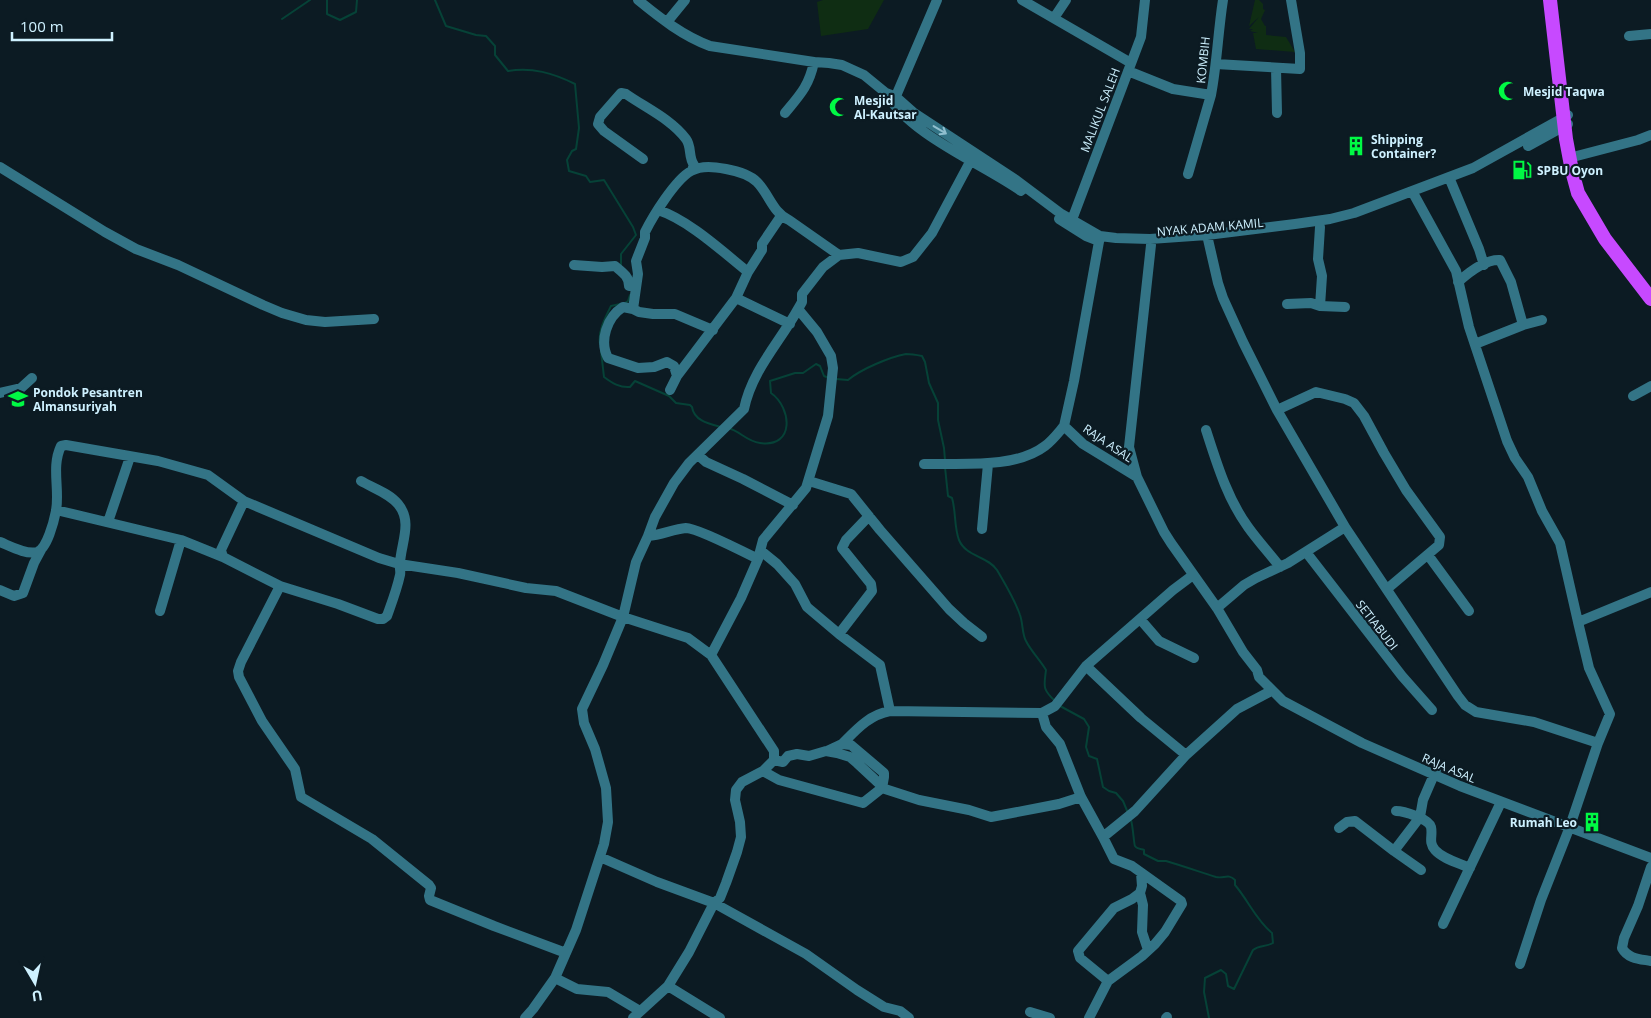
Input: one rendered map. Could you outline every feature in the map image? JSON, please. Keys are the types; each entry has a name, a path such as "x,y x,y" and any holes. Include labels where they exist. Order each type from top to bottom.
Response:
{"highway":[{"path":"1550,0 1578,193 1605,239 1651,299"},
{"path":"1556,0 1567,120 1572,141 1573,157 1581,181 1596,213 1610,236 1651,288"}],"street":[{"path":"638,0 694,40 710,46 814,62 811,78 805,89 785,113"},
{"path":"667,22 685,0"},
{"path":"937,0 894,101 1016,180 1071,223"},
{"name":"KOMBIH","path":"1022,0 1054,18 1130,67 1173,88 1211,96 1219,23 1224,0"},
{"path":"1054,18 1066,0"},
{"name":"MALIKUL SALEH","path":"1071,223 1130,67 1142,30 1145,0"},
{"path":"1216,64 1300,70 1300,53 1291,0"},
{"path":"1629,36 1651,34"},
{"name":"NYAK ADAM KAMIL","path":"814,62 829,62 842,65 864,75 886,93 932,138 1100,239 1132,241 1151,245 1320,227 1357,218 1414,194 1488,167 1567,120"},
{"path":"1276,68 1277,113"},
{"path":"643,159 604,131 598,124 600,117 621,93 626,94 671,124 686,139 691,151 691,161 694,165 692,170"},
{"path":"1188,174 1211,96"},
{"path":"1132,241 1207,238 1330,219 1354,213 1414,194 1485,162 1567,120"},
{"path":"1573,157 1651,135"},
{"path":"525,1018 554,978 566,953 576,930 604,844 608,822 608,800 603,774 584,723 582,709 623,617 636,562 655,517 683,470 744,409 755,375 790,324 802,302 802,294 823,267 839,255 858,253 901,262 913,256 932,233 971,160"},
{"path":"633,309 633,286 638,274 636,261 645,238 645,232 658,210 682,179 692,170 710,166 746,174 762,187 767,198 781,216 839,255"},
{"path":"0,167 129,245 263,306 290,315 325,322 374,319"},
{"path":"1451,182 1484,265"},
{"path":"1414,194 1456,271 1474,344 1514,458 1528,477 1542,512 1560,543 1589,668 1610,711 1570,826 1540,900 1520,964"},
{"path":"658,210 669,214 708,240 748,272"},
{"path":"670,390 677,376 736,298 748,272 762,250 762,244 781,216"},
{"path":"1320,227 1318,259 1322,276 1320,306"},
{"path":"1207,238 1223,298 1277,410 1345,527 1458,696 1470,710 1485,715 1534,722 1598,743"},
{"name":"RAJA ASAL","path":"1100,239 1064,426 1083,444 1137,477 1164,532 1217,608 1243,652 1257,670 1259,677 1271,691 1287,704 1362,743 1651,858"},
{"path":"1137,477 1129,447 1151,245"},
{"path":"1458,282 1468,273 1484,265 1498,259 1503,262 1511,282 1523,325"},
{"path":"574,265 615,266 633,286"},
{"path":"736,298 790,324"},
{"path":"1287,304 1311,303 1320,306 1345,307"},
{"path":"677,376 674,366 667,362 654,367 638,368 608,358 604,352 609,319 623,307 653,314 675,314 713,330"},
{"path":"711,655 741,598 760,555 763,540 802,494 809,481 828,416 834,368 827,348 811,323 802,316 798,309"},
{"path":"1474,344 1523,325 1542,320"},
{"path":"0,393 21,388 32,378"},
{"path":"1633,396 1651,386"},
{"path":"1277,410 1316,392 1354,403 1364,416 1406,490 1440,537 1439,545 1387,588"},
{"path":"924,464 988,464 1031,454 1047,445 1064,426"},
{"path":"1206,430 1223,482 1248,528 1280,567"},
{"path":"0,590 14,596 23,593 34,563 49,535 56,510 58,453 61,446 66,445 158,461 208,475 244,502 370,555 399,564 458,573 526,588 556,591 623,617 688,638 711,655 774,751 774,760 763,771 742,782 736,790 735,800 741,837 729,876 720,898 714,903 689,952 668,986 636,1015 608,992 577,989 554,978"},
{"path":"698,455 706,462 793,505"},
{"path":"108,522 130,456"},
{"path":"982,529 988,464"},
{"path":"56,510 181,540 222,557 280,586 330,601 378,619 383,619 387,616 401,573 399,564 406,534 405,521 402,510 397,503 361,481"},
{"path":"809,481 851,494 949,609 982,637"},
{"path":"222,557 221,550 244,502"},
{"path":"839,634 872,591 871,584 842,548 846,540 869,516"},
{"path":"1217,608 1244,585 1280,567 1345,527"},
{"path":"648,536 662,535 667,532 688,528 760,555 777,564 795,584 807,607 881,667 890,711"},
{"path":"160,611 181,540"},
{"path":"0,542 29,552 41,550"},
{"name":"SETIABUDI","path":"1306,552 1402,676 1432,710"},
{"path":"1428,555 1469,611"},
{"path":"826,752 842,744 867,719 890,711 1042,713 1058,703 1086,666 1173,590 1194,575"},
{"path":"280,586 238,671 262,721 295,769 301,797 372,839 429,885 431,888 430,900 566,953"},
{"path":"1578,622 1651,592"},
{"path":"1140,619 1159,641 1194,658"},
{"path":"1086,666 1186,756"},
{"name":"RAJA ASAL","path":"1257,670 1262,672 1291,698 1328,719 1435,772 1501,802 1651,852"},
{"path":"1103,838 1135,811 1186,756 1237,709 1271,691"},
{"path":"1042,713 1046,727 1060,744 1081,797 1114,859 1132,866 1182,903 1165,932 1148,950 1108,981 1089,1018"},
{"path":"763,771 779,780 862,803 882,788 884,777 881,769 851,745 842,744"},
{"path":"774,760 783,762 788,756 797,754 809,756 826,752 837,752 850,757 882,788 912,798 969,810 991,817 1059,804 1081,797"},
{"path":"1394,851 1420,817 1424,800 1435,772"},
{"path":"1443,924 1501,802"},
{"path":"1396,811 1420,817 1430,825 1430,844 1435,851 1470,868"},
{"path":"1339,828 1347,822 1355,820 1421,870"},
{"path":"600,857 657,882 714,903 806,954 884,1007 900,1011 909,1018"},
{"path":"1651,867 1622,948 1630,957 1651,961"},
{"path":"1141,874 1142,932 1148,950"},
{"path":"1108,981 1080,958 1078,951 1114,908 1140,893"},
{"path":"668,986 720,1018"},
{"path":"1030,1012 1050,1018"}],"green space":[{"path":"823,0 884,0 868,29 821,36 817,2"},
{"path":"1255,0 1259,0 1263,4 1263,9 1265,10 1261,19 1266,26 1266,35 1286,37 1295,52 1256,49 1253,33 1258,33 1250,31 1253,29 1249,29 1259,17 1249,26"}],"waterway":[{"path":"282,19 310,0"},
{"path":"327,0 327,14 340,20 356,12 357,0"},
{"path":"435,0 446,26 486,36 495,46 495,55 508,71 534,70 575,84 579,128 576,149 572,151 567,160 569,171 586,176 590,182 604,180 633,227 636,235 621,254 621,265"},
{"path":"625,303 630,295"},
{"path":"600,344 604,320 611,306 620,304"},
{"path":"601,351 604,377 610,381 619,386 626,387 630,387 635,381 669,396 676,403 690,405 699,419 721,427"},
{"path":"836,379 848,380 868,368 906,354 922,356 929,383 938,403 938,420 945,460"},
{"path":"728,428 751,440 760,443 771,443 779,439 784,433 786,417 783,408 771,393 770,381 795,373 803,373 816,364 820,366 824,376 829,378"},
{"path":"945,467 948,496 952,498 959,540 967,550 993,565 997,570 1018,609 1026,641 1046,670 1045,687 1055,701"},
{"path":"1060,706 1084,719 1089,727 1086,747 1089,756 1097,759 1103,787 1116,793 1123,801 1128,813"},
{"path":"1131,820 1135,846 1144,850 1144,854 1158,861 1166,861 1216,877 1233,878 1235,885 1266,928 1272,933 1273,943 1253,950 1234,989 1228,986 1226,974 1221,970 1205,978 1204,992 1209,1018"}],"place":[{"name":"Mesjid Taqwa","path":"1508,91"},
{"name":"Mesjid Al-Kautsar","path":"839,107"},
{"name":"Shipping Container?","path":"1356,146"},
{"name":"SPBU Oyon","path":"1522,170"},
{"name":"Pondok Pesantren Almansuriyah","path":"18,399"},
{"name":"Rumah Leo","path":"1592,822"}]}
